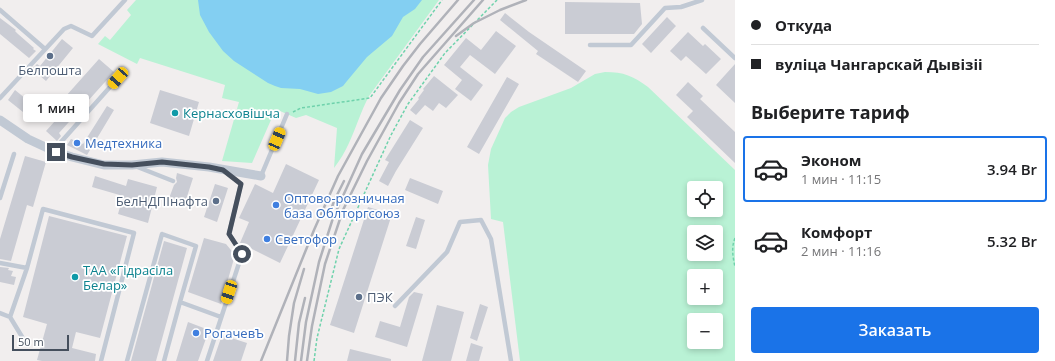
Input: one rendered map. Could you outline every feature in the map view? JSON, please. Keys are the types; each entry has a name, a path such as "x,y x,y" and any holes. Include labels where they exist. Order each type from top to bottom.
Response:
{"street":[{"path":"0,120 28,139 56,152 104,164 132,165 162,162 209,167 261,176"}],"lane":[{"path":"0,98 64,29 71,26 92,36 125,0"},
{"path":"590,45 631,45 665,8 682,7 702,0"},
{"path":"0,10 45,49"},
{"path":"703,28 735,58"},
{"path":"56,152 61,142 118,78"},
{"path":"261,176 287,114"},
{"path":"0,198 14,154"},
{"path":"132,165 173,181"},
{"path":"207,361 242,254 229,234 241,184 223,170"},
{"path":"10,317 27,268 43,210 134,233 101,361"},
{"path":"395,306 447,252 460,222 481,220 491,239 511,361"},
{"path":"127,361 162,234 196,246 164,361"},
{"path":"0,263 27,268"},
{"path":"180,302 221,317"},
{"path":"0,313 10,317 27,345"}],"path":[{"path":"287,114 301,108 370,98 442,0"},
{"path":"314,361 317,338 340,249 391,134 408,104 445,53 497,0"},
{"path":"735,238 732,250 735,267"}],"green space":[{"path":"136,0 439,0 369,96 352,137 334,168 337,128 306,115 296,118 280,111 279,114 274,113 252,163 222,161 239,102 222,98 225,85 140,58 137,64 98,44 105,36 110,40 131,15 127,10"},
{"path":"605,72 618,73 633,77 648,87 735,170 735,361 520,361 503,222 491,219 488,165 491,149 505,118 511,112 519,107 571,88 595,74"}],"water":[{"path":"198,0 422,0 415,9 403,17 392,36 367,57 343,86 331,92 318,94 300,89 281,88 275,86 234,61 223,51 209,32 200,15"}],"building":[{"path":"565,2 640,3 642,24 634,34 565,34"},
{"path":"505,13 529,32 586,71 578,82 536,54 538,51 500,20"},
{"path":"667,17 676,26 651,53 642,44"},
{"path":"0,18 16,30 15,31 34,48 33,49 36,51 29,58 0,34"},
{"path":"496,31 516,46 495,74 470,55 460,67 483,85 471,101 455,89 462,80 444,65 466,38 481,50"},
{"path":"688,32 703,46 705,44 721,59 706,74 686,56 681,61 670,51"},
{"path":"62,39 73,48 46,81 32,69 37,64 40,66"},
{"path":"99,59 114,72 59,133 61,136 57,141 46,131 55,121 49,115"},
{"path":"735,64 735,103 716,85"},
{"path":"434,76 458,95 446,108 439,103 433,111 425,105 416,115 410,110 419,99 418,98 424,90 423,89"},
{"path":"507,77 519,84 479,154 467,147"},
{"path":"688,82 703,96 700,99 735,132 735,163 687,117 693,111 676,95"},
{"path":"15,90 31,103 23,112 8,100"},
{"name":"Кернасховішча","path":"160,90 199,102 189,136 150,123"},
{"path":"107,106 114,110 87,155 67,145 71,139 83,144"},
{"path":"410,120 423,128 388,186 379,181 389,162 385,160"},
{"path":"25,156 46,162 33,207 27,205 11,261 0,259 0,239"},
{"name":"Оптово-розничная база Облторгсоюз","path":"286,164 319,180 280,263 240,243 249,222 239,218 255,184 273,193"},
{"path":"177,173 193,178 184,206 168,201 174,185 177,182"},
{"path":"95,176 126,186 128,179 157,187 148,223 118,214 123,196 92,187"},
{"path":"410,178 443,191 438,204 405,190"},
{"path":"215,184 228,188 217,222 204,217"},
{"path":"368,207 392,214 354,333 330,325"},
{"name":"ТАА «Гідрасіла Белар»","path":"49,216 127,236 100,338 76,332 72,348 96,354 95,361 37,360 47,324 23,317"},
{"path":"416,217 425,220 416,249 406,246"},
{"path":"204,238 226,244 235,255 221,304 188,292"},
{"path":"164,241 187,248 156,361 131,361"},
{"path":"0,267 9,268 8,270 13,271 11,276 16,277 14,285 0,282"},
{"path":"414,292 423,294 407,347 375,337 380,321 400,327 409,297"},
{"path":"480,304 488,307 477,341 470,338"},
{"path":"437,305 464,312 451,361 422,361"},
{"path":"188,322 209,330 198,361 176,361"},
{"path":"222,335 247,343 241,361 213,361"},
{"path":"471,343 483,347 479,361 466,361"},
{"path":"350,349 391,359 391,361 347,361"}],"railway":[{"path":"261,361 314,230 338,176 381,98 420,44 458,0"},
{"path":"301,361 306,322 319,262 333,218 362,154 400,90 423,57 474,0"},
{"path":"307,361 312,326 325,264 343,210 367,161 399,103 418,74 483,0"},
{"path":"456,36 474,23 500,10 526,0"},
{"path":"330,212 344,181"},
{"path":"287,361 294,303 304,269"},
{"path":"295,361 299,323 305,298"}],"place":[{"name":"Белпошта","path":"50,56"},
{"name":"Кернасховішча","path":"175,113"},
{"name":"Медтехника","path":"77,143"},
{"name":"БелНДПІнафта","path":"216,201"},
{"name":"Оптово-розничная база Облторгсоюз","path":"276,205"},
{"name":"Светофор","path":"267,239"},
{"name":"ТАА «Гідрасіла Белар»","path":"75,277"},
{"name":"ПЭК","path":"359,297"},
{"name":"РогачевЪ","path":"196,333"}],"route":[{"path":"56,152 104,164 132,165 162,162 223,170 241,184 229,234 242,254"}]}
